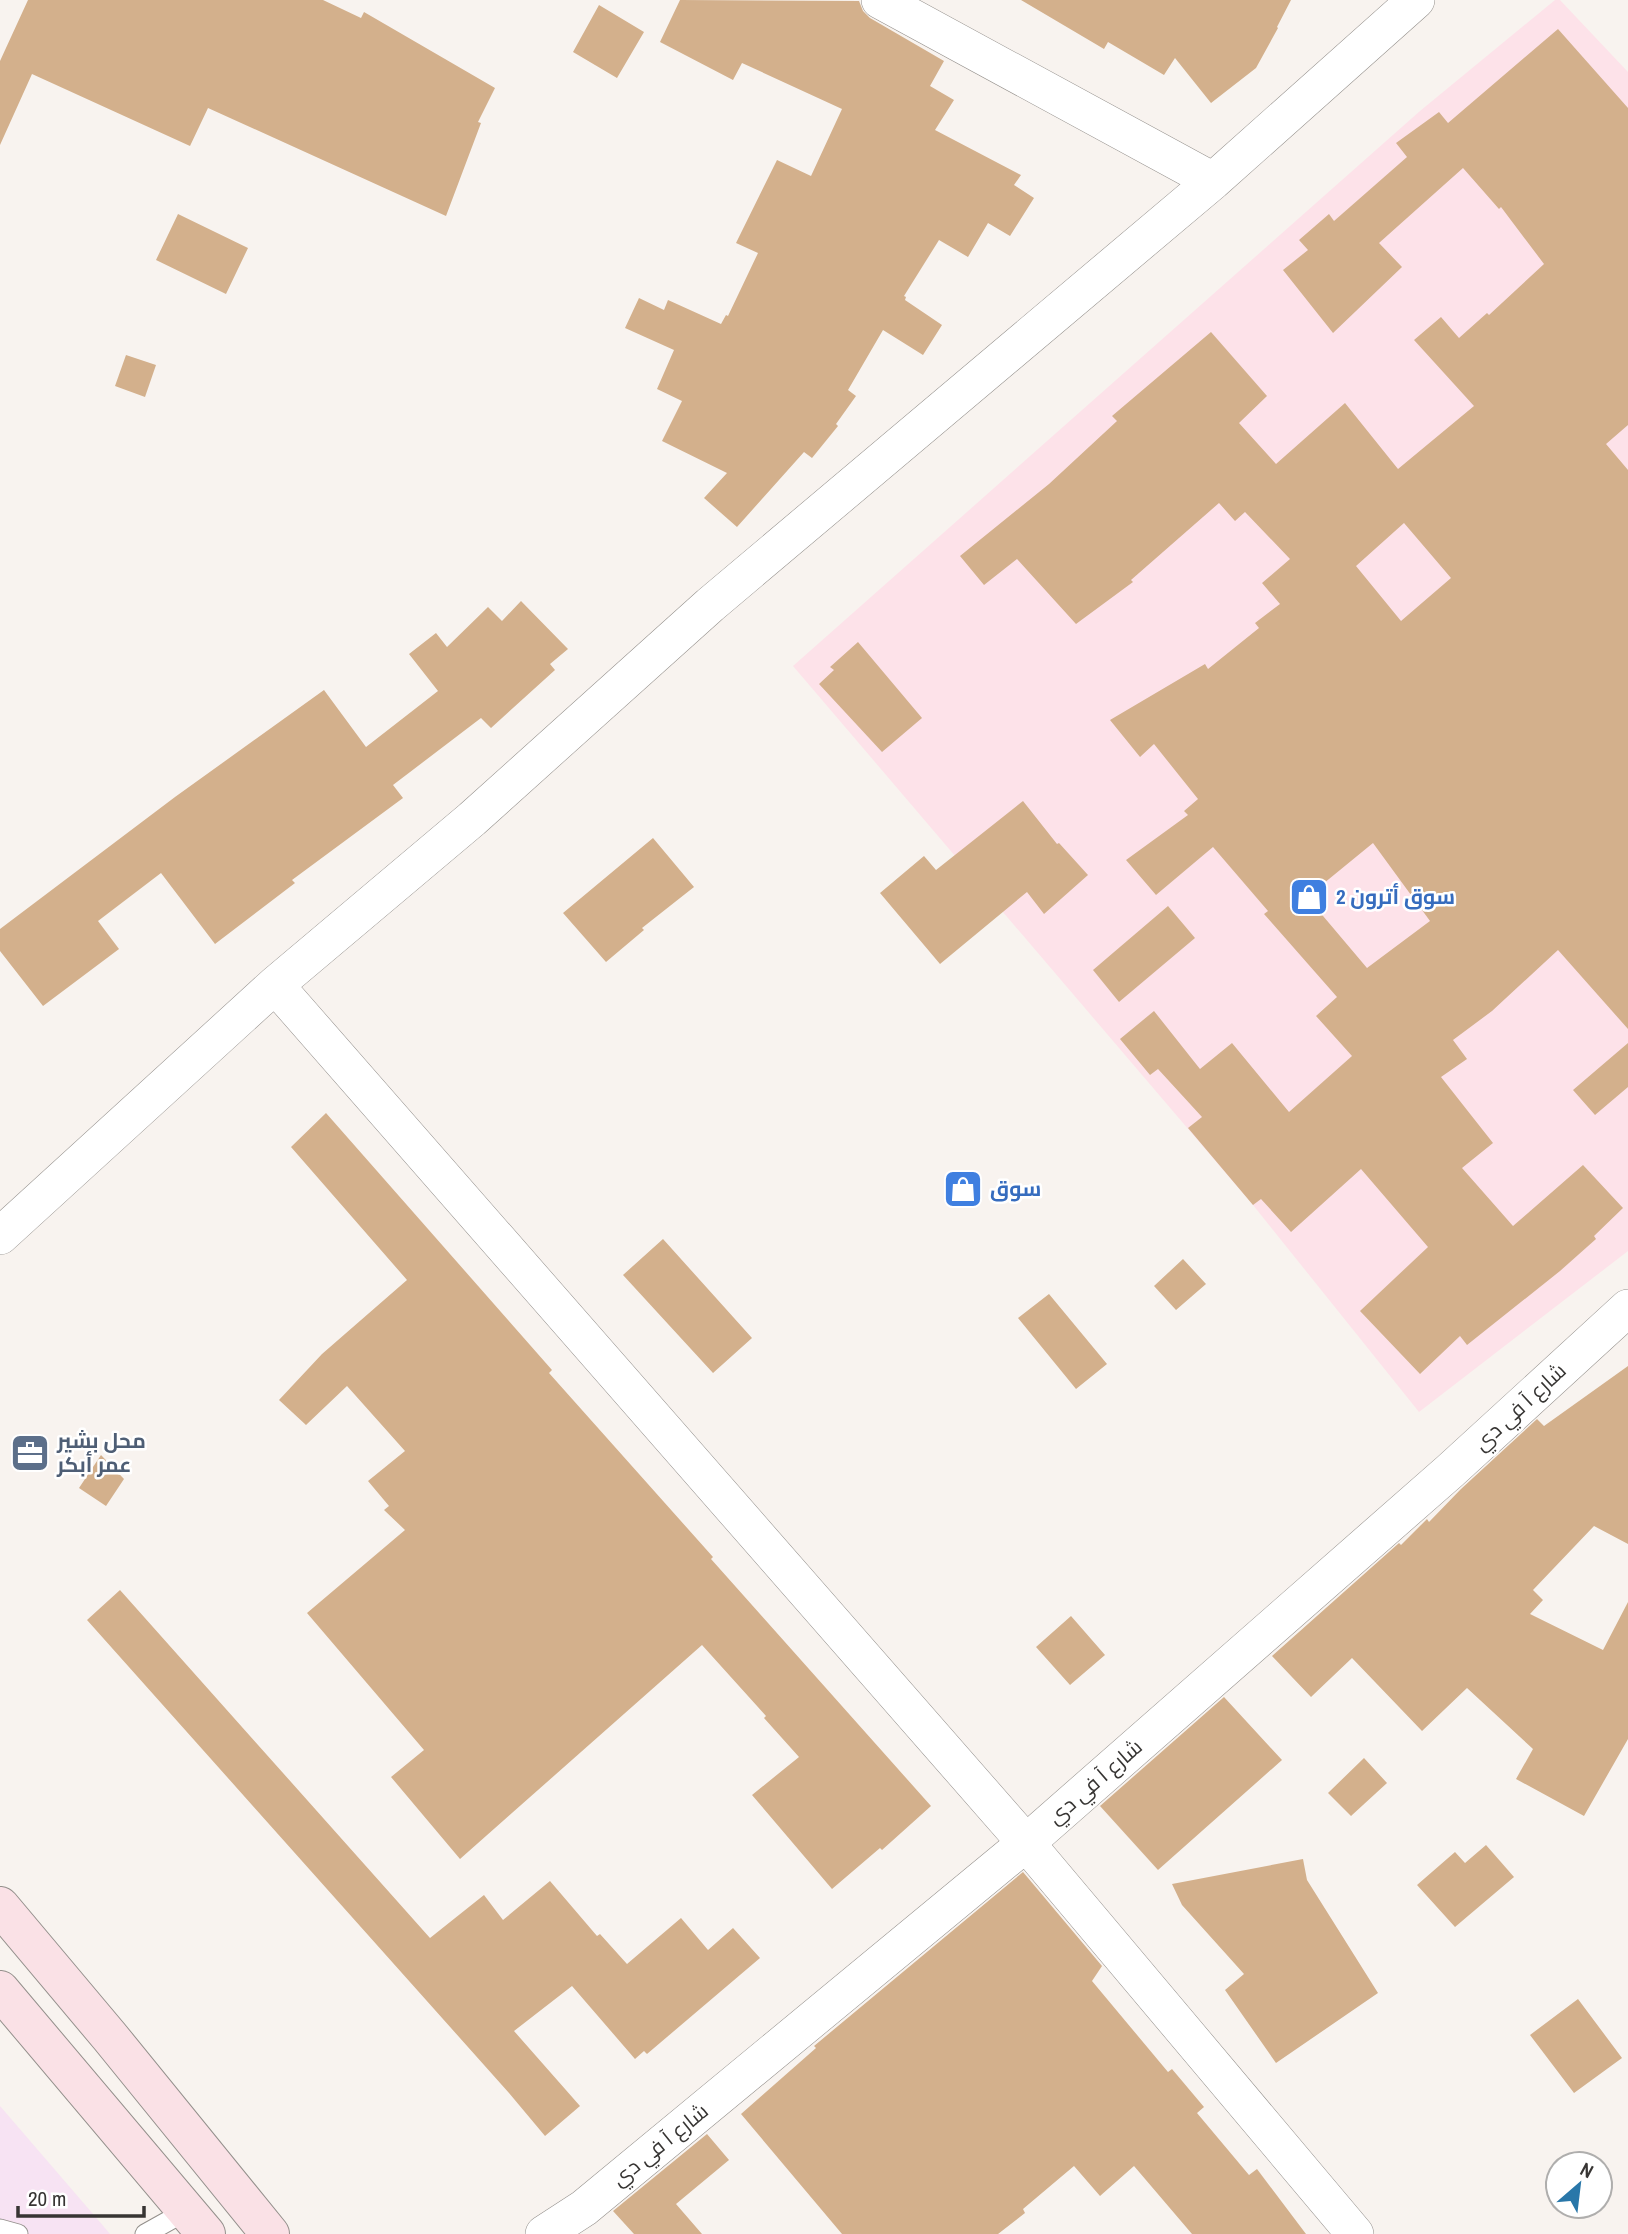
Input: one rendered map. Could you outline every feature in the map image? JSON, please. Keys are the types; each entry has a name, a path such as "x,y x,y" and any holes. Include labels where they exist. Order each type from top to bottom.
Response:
{"main road":[{"path":"0,1906 270,2234"},
{"path":"0,1990 197,2222"}],"street":[{"path":"880,0 1213,181"},
{"path":"0,1236 275,985 472,819 710,605 1213,181 1416,0"},
{"path":"275,985 1026,1843 1355,2234"},
{"name":"شارع آ في دي","path":"544,2234 584,2208 1026,1843 1450,1471 1628,1308"}],"lane":[{"path":"145,2234 197,2222"},
{"path":"0,2229 18,2234"}],"shaded area":[{"name":"سوق أترون 2","path":"1555,0 1560,0 1628,72 1628,1251 1419,1412 1253,1205 793,666 1420,111"},
{"path":"0,2106 99,2221 110,2234 0,2234"}],"building":[{"path":"28,0 323,0 361,18 364,12 495,88 478,122 481,123 446,216 208,108 190,146 32,74 0,145 0,61"},
{"path":"680,0 859,1 870,18 944,61 930,86 954,100 935,130 1021,175 1014,185 1034,198 1010,236 988,223 968,257 939,240 904,296 905,300 942,325 923,355 883,330 848,390 856,396 836,424 838,426 812,458 804,452 737,527 704,498 727,473 662,441 682,401 657,389 674,350 625,328 639,298 664,310 668,300 721,324 726,315 728,316 758,253 736,243 777,160 811,176 842,109 742,63 733,80 660,42"},
{"path":"1021,0 1291,0 1256,68 1211,103 1175,58 1164,75 1108,42 1104,49"},
{"path":"599,5 644,32 617,78 573,52"},
{"path":"1558,29 1628,108 1628,425 1606,444 1628,470 1628,1029 1558,950 1492,1011 1453,1040 1467,1059 1441,1077 1493,1143 1462,1168 1513,1226 1583,1165 1623,1208 1594,1236 1596,1239 1560,1271 1467,1345 1460,1336 1420,1374 1360,1311 1428,1247 1361,1169 1291,1232 1261,1199 1253,1205 1188,1128 1202,1117 1158,1069 1150,1075 1120,1039 1154,1011 1200,1069 1232,1043 1289,1112 1352,1056 1316,1016 1337,997 1264,914 1268,911 1213,847 1156,895 1126,860 1188,815 1184,811 1198,799 1154,744 1140,757 1110,720 1205,664 1208,669 1259,628 1255,623 1280,604 1262,583 1290,559 1245,512 1235,521 1219,503 1131,580 1133,582 1076,624 1017,559 984,585 960,556 1049,484 1117,421 1112,416 1211,332 1267,396 1239,423 1276,464 1345,403 1398,469 1474,406 1414,340 1441,317 1459,338 1487,313 1489,315 1544,264 1501,207 1499,209 1463,168 1379,243 1402,267 1333,333 1283,270 1308,250 1299,240 1329,214 1334,221 1407,157 1396,143 1439,112 1448,123","holes":["1404,523 1451,578 1401,621 1356,566","1373,843 1430,921 1367,968 1307,897"]},
{"path":"178,214 248,248 226,294 156,260"},
{"path":"126,355 156,365 145,397 115,386"},
{"path":"521,601 568,649 550,664 555,670 491,728 481,718 393,785 403,798 292,880 295,883 215,944 161,873 98,921 119,949 43,1006 0,951 0,929 175,797 324,690 366,747 438,691 409,654 436,633 447,647 488,607 502,621"},
{"path":"858,642 922,718 882,752 819,684 834,670 830,667"},
{"path":"1023,801 1057,844 1059,843 1088,875 1044,914 1027,892 940,964 880,893 924,856 936,870"},
{"path":"653,838 694,887 642,928 644,930 606,962 563,913"},
{"path":"1168,906 1195,938 1119,1002 1093,970"},
{"path":"1628,1043 1628,1087 1595,1115 1573,1090"},
{"path":"326,1113 552,1370 549,1373 713,1557 711,1559 931,1806 882,1850 880,1848 832,1889 752,1795 799,1757 702,1645 460,1859 391,1777 424,1750 307,1613 405,1530 384,1510 389,1506 368,1481 405,1451 347,1386 306,1425 279,1400 322,1354 407,1280 291,1147"},
{"path":"663,1239 752,1338 713,1373 623,1275"},
{"path":"1183,1259 1206,1284 1176,1310 1154,1286"},
{"path":"1049,1294 1107,1364 1076,1389 1018,1318"},
{"path":"1628,1366 1628,1544 1594,1526 1533,1590 1543,1600 1530,1614 1603,1650 1628,1602 1628,1739 1584,1816 1516,1779 1533,1749 1467,1688 1422,1731 1352,1658 1311,1697 1272,1656 1399,1543 1401,1545 1427,1519 1429,1522 1537,1419 1544,1426"},
{"path":"101,1455 124,1479 106,1506 79,1488"},
{"path":"120,1590 430,1938 484,1895 503,1920 550,1881 597,1936 600,1934 627,1964 681,1918 708,1950 733,1928 760,1958 647,2054 644,2051 635,2059 572,1986 514,2031 580,2106 545,2136 87,1620"},
{"path":"1071,1616 1105,1655 1070,1685 1036,1647"},
{"path":"1224,1697 1282,1760 1158,1870 1100,1806"},
{"path":"1364,1758 1387,1783 1351,1816 1328,1793"},
{"path":"1486,1845 1514,1877 1455,1927 1417,1885 1455,1852 1465,1863"},
{"path":"1303,1859 1307,1880 1378,1993 1276,2063 1225,1990 1244,1974 1182,1905 1172,1884"},
{"path":"1023,1872 1102,1966 1092,1981 1168,2072 1172,2069 1204,2107 1197,2113 1249,2175 1257,2169 1306,2234 1192,2234 1134,2166 1100,2196 1074,2166 1023,2209 1025,2213 998,2234 842,2234 741,2114 816,2048 814,2046"},
{"path":"1578,1999 1622,2058 1574,2093 1530,2035"},
{"path":"707,2134 729,2160 676,2204 702,2234 634,2234 613,2211"}],"place":[{"name":"سوق أترون 2","path":"1309,897"},
{"name":"سوق","path":"963,1189"},
{"name":"محل بشير عمر أبكر","path":"30,1453"}]}
